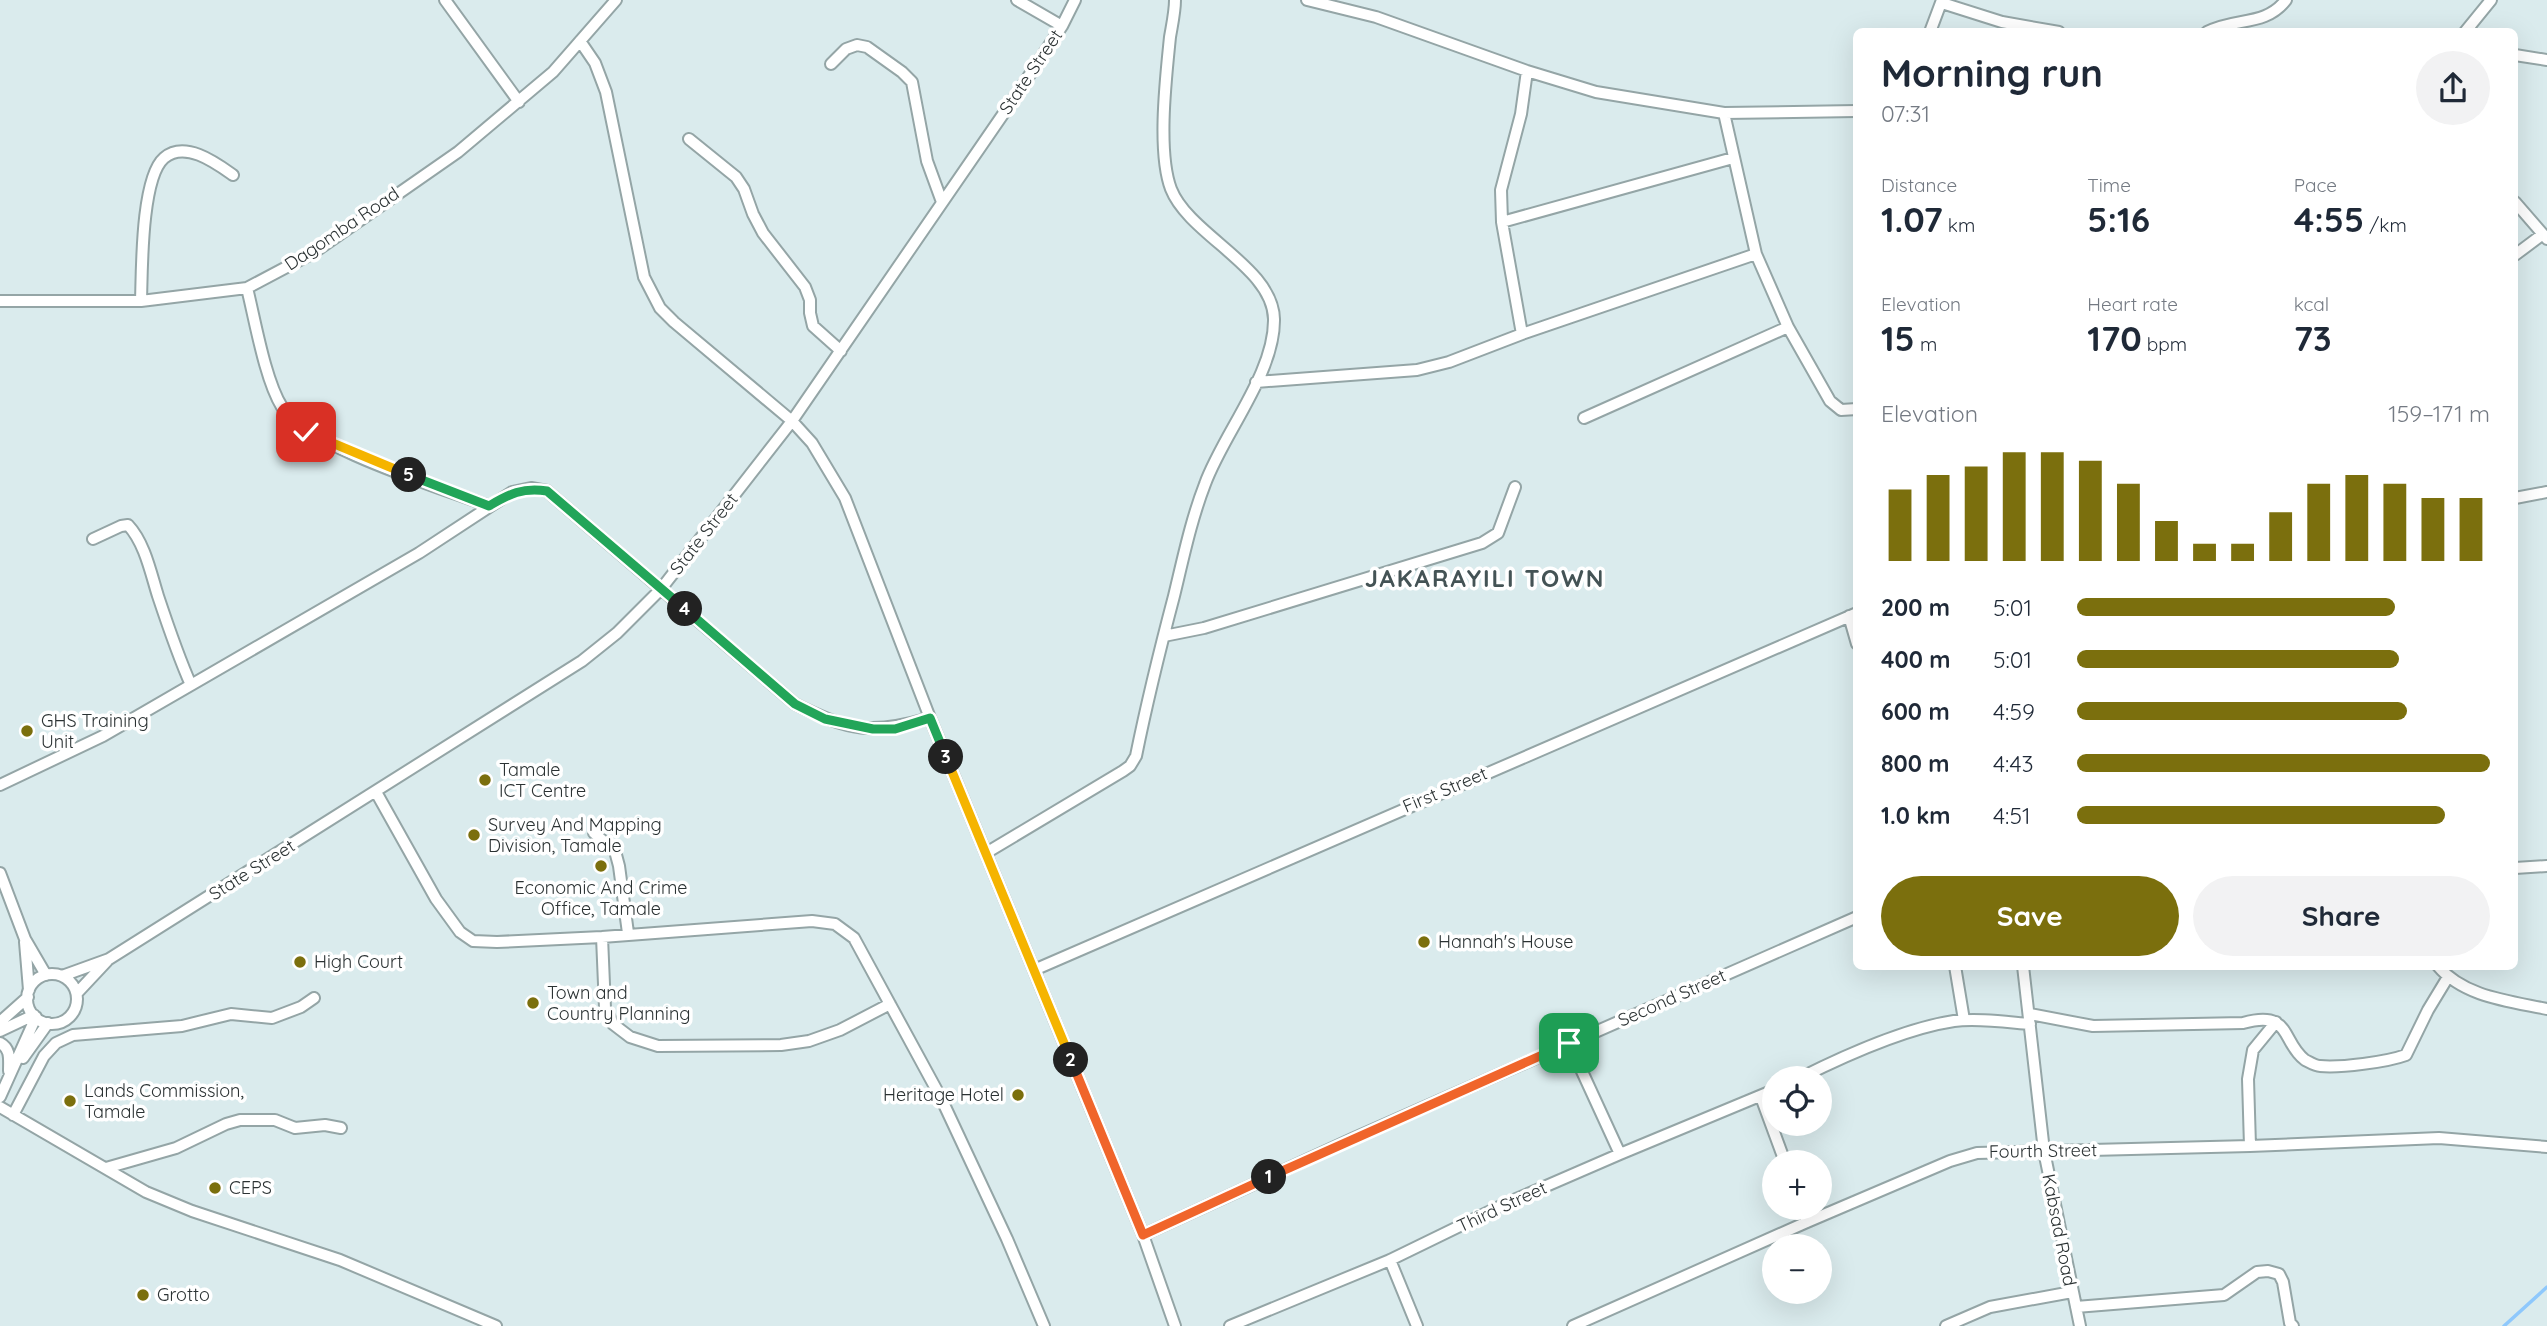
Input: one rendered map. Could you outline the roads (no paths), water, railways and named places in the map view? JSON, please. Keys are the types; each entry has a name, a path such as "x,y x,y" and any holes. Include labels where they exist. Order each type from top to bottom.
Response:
{"street":[{"path":"445,0 519,102"},
{"name":"Dagomba Road","path":"0,301 141,301 247,288 313,253 458,152 553,72 616,0"},
{"path":"1017,0 1062,26"},
{"name":"State Street","path":"62,976 109,959 582,661 617,633 661,589 792,421 1062,26 1075,0"},
{"path":"1307,0 1376,16 1527,71 1596,92 1724,113 1853,111"},
{"path":"2218,28 2234,22 2270,16 2286,0"},
{"path":"2468,28 2491,0"},
{"path":"986,853 1130,766 1136,756 1194,516 1206,482 1256,382 1273,338 1274,316 1268,296 1250,271 1196,222 1174,197 1166,173 1165,88 1177,1"},
{"path":"1932,28 1942,1 2003,22 2037,28"},
{"path":"580,41 596,63 606,92 639,261 660,308 674,323 792,421 812,443 845,498 930,718 1143,1235 1175,1326"},
{"path":"831,64 846,48 857,45 867,47 912,82 927,161 942,202"},
{"path":"2518,55 2547,60"},
{"path":"1522,334 1502,222 1501,190 1521,114 1527,71"},
{"path":"1724,113 1756,254 1787,327 1830,401 1841,410 1853,409"},
{"path":"690,139 736,177 763,233 805,287 810,300 813,326 841,351"},
{"path":"141,301 142,248 156,169 165,157 177,153 195,153 213,160 233,175"},
{"path":"1502,222 1733,158"},
{"path":"2518,206 2545,237 2518,252"},
{"path":"1256,382 1417,370 1449,362 1522,334 1756,254"},
{"path":"247,288 280,405 289,417 306,432 334,445 489,506"},
{"path":"1584,418 1787,327"},
{"path":"1164,636 1204,628 1482,543 1498,533 1515,487"},
{"path":"0,785 103,736 419,554 512,492 531,488 547,491 795,704 825,719 873,729 895,729 930,718"},
{"path":"2518,497 2547,492"},
{"path":"93,539 121,526 128,526 133,531 191,685"},
{"name":"First Street","path":"1034,970 1853,615"},
{"path":"376,792 436,899 460,932 473,941 602,937 812,921 835,924 854,938 941,1098 1044,1326"},
{"path":"594,832 615,850 628,933"},
{"path":"2518,868 2547,866"},
{"path":"0,873 24,939 46,975"},
{"name":"Second Street","path":"1143,1235 1354,1138 1853,919"},
{"path":"602,937 605,1008 613,1024 630,1037 658,1046 781,1045 809,1041 840,1030 890,1004"},
{"path":"0,1097 35,1016 28,994 24,939"},
{"name":"State Street","path":"77,993 109,959"},
{"path":"1956,970 1964,1020"},
{"name":"Kabsad Road","path":"2024,970 2043,1151 2080,1326"},
{"path":"2442,970 2460,987 2498,999 2547,1009"},
{"path":"0,1022 28,994 33,983 46,975 62,976 69,980 77,993 73,1013 62,1022 48,1023 35,1016"},
{"path":"1825,1066 1911,1033 1964,1020 2030,1019 2093,1026 2243,1023 2256,1019 2276,1022 2287,1032 2303,1058 2318,1067 2368,1063 2406,1055 2448,977"},
{"path":"13,1115 44,1056 56,1044 73,1035 183,1026 231,1014 272,1018 301,1007 314,998"},
{"path":"0,1031 35,1016"},
{"path":"2250,1146 2248,1079 2253,1050 2276,1022"},
{"path":"9,1077 48,1023"},
{"path":"0,1043 6,1047 9,1055 9,1077"},
{"path":"1569,1043 1620,1154"},
{"path":"1761,1097 1781,1150"},
{"name":"Third Street","path":"1230,1326 1390,1261 1507,1203 1761,1097"},
{"path":"0,1107 146,1192 340,1260 496,1326"},
{"path":"106,1168 176,1148 240,1120 275,1120 295,1128 325,1125 341,1128"},
{"name":"Fourth Street","path":"1573,1326 1807,1222 1950,1161 1977,1153 2439,1138 2547,1147"},
{"path":"1390,1261 1416,1326"},
{"path":"2076,1307 2224,1295 2246,1278 2257,1272 2268,1271 2279,1274 2283,1282 2290,1323 2293,1326"},
{"path":"1946,1326 1990,1307 2072,1292"}],"waterway":[{"path":"2504,1326 2547,1287"}],"place":[{"name":"GHS Training Unit","path":"27,731"},
{"name":"Tamale ICT Centre","path":"485,780"},
{"name":"Survey And Mapping Division, Tamale","path":"474,835"},
{"name":"Economic And Crime Office, Tamale","path":"601,866"},
{"name":"Hannah's House","path":"1424,942"},
{"name":"High Court","path":"300,962"},
{"name":"Town and Country Planning","path":"533,1003"},
{"name":"Heritage Hotel","path":"1018,1095"},
{"name":"Lands Commission, Tamale","path":"70,1101"},
{"name":"CEPS","path":"215,1188"},
{"name":"Grotto","path":"143,1295"}],"district":[{"name":"JAKARAYILI TOWN","path":"1485,579"}]}
